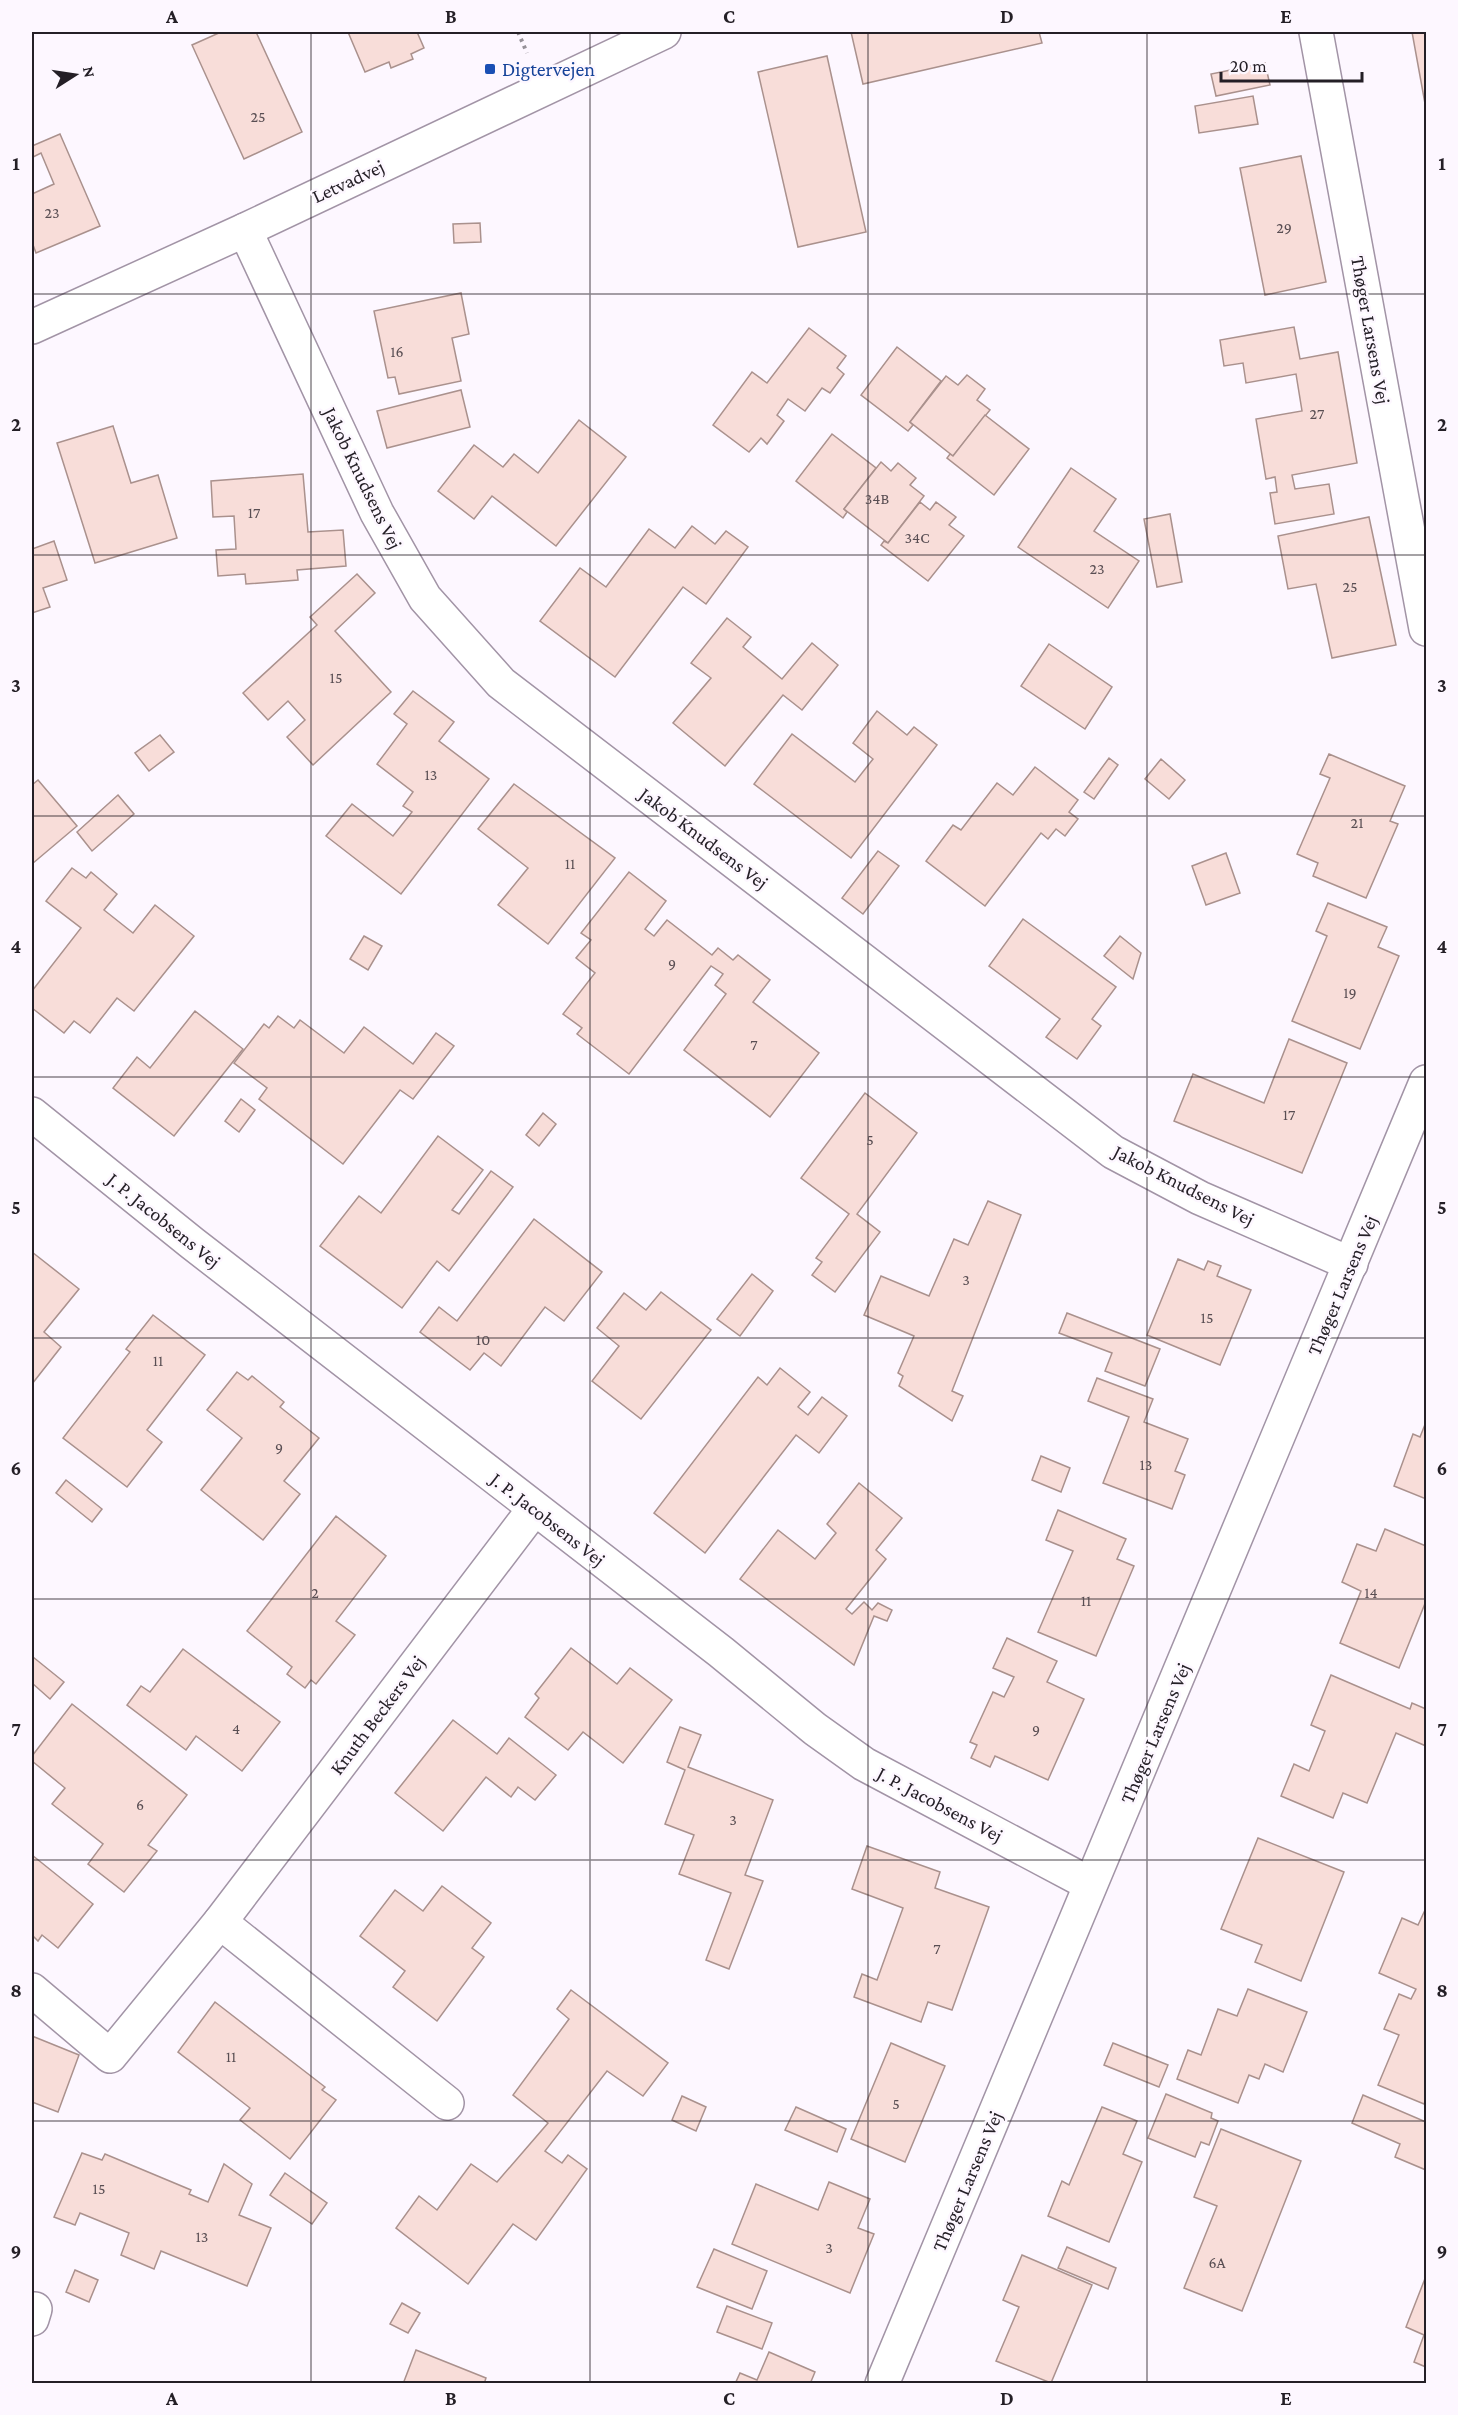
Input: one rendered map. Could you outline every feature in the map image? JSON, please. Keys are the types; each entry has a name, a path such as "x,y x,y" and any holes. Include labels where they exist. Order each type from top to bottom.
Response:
{"street":[{"name":"Letvadvej","path":"32,327 245,230 664,32"},
{"name":"Thøger Larsens Vej","path":"1316,32 1426,628"},
{"name":"Jakob Knudsens Vej","path":"245,230 377,513 425,598 501,683 1113,1152 1200,1198 1351,1264"},
{"name":"Thøger Larsens Vej","path":"882,2384 1426,1083"},
{"name":"J. P. Jacobsens Vej","path":"32,1114 192,1243 721,1652 815,1729 864,1764 1090,1884"},
{"name":"Knuth Beckers Vej","path":"32,1990 110,2056 220,1922 534,1509"},
{"path":"220,1922 447,2103"}],"building":[{"path":"221,32 256,32 302,132 244,159 192,45"},
{"path":"348,32 417,32 424,48 411,54 413,59 391,68 389,62 365,72"},
{"path":"851,32 1039,32 1042,43 863,84"},
{"path":"1412,32 1426,32 1426,109"},
{"path":"827,56 866,232 798,247 758,72"},
{"path":"1265,63 1270,85 1216,96 1211,74"},
{"path":"1253,96 1258,124 1199,133 1195,106"},
{"path":"60,134 100,226 36,253 32,242 32,194 54,184 41,153 33,157 32,146"},
{"path":"1301,156 1326,282 1265,295 1240,168"},
{"path":"480,223 481,242 454,243 453,224"},
{"path":"461,293 469,334 452,338 461,381 399,394 395,377 388,378 374,311"},
{"path":"1294,327 1300,359 1338,352 1357,463 1292,475 1295,489 1329,484 1334,514 1275,524 1270,493 1277,492 1275,477 1266,479 1256,419 1302,411 1296,374 1246,383 1243,363 1224,366 1220,340"},
{"path":"809,328 846,356 837,368 844,374 830,393 822,388 805,411 788,399 777,415 784,421 767,444 761,438 749,452 713,425 752,372 767,383"},
{"path":"897,347 941,381 910,422 913,425 908,431 861,395"},
{"path":"967,375 985,389 977,400 990,410 953,456 910,422 946,376 958,385"},
{"path":"461,390 470,427 387,448 377,411"},
{"path":"985,415 1029,449 994,495 947,458 950,454 953,456"},
{"path":"579,420 626,457 556,546 492,496 474,519 438,491 474,445 503,467 514,454 538,473"},
{"path":"113,426 131,483 158,475 177,538 95,563 57,443"},
{"path":"832,434 876,468 844,509 847,512 843,518 796,481"},
{"path":"881,462 891,471 898,463 916,478 910,485 924,496 888,543 844,509"},
{"path":"1071,468 1116,499 1094,531 1139,561 1108,608 1018,547"},
{"path":"303,474 308,532 343,530 346,566 297,570 298,580 246,584 245,574 218,576 216,550 236,549 234,516 213,517 211,481"},
{"path":"920,502 930,510 936,502 956,517 949,525 964,536 928,581 881,545 884,541 888,543"},
{"path":"1170,514 1182,582 1157,587 1144,519"},
{"path":"1369,517 1396,645 1332,658 1316,584 1288,589 1278,536"},
{"path":"692,526 715,544 726,531 748,547 706,604 683,587 615,677 540,621 580,568 606,587 649,529 675,548"},
{"path":"54,541 67,580 43,588 50,607 32,613 32,549"},
{"path":"357,574 375,593 335,631 391,692 313,765 287,737 305,720 288,701 268,720 243,693 317,625 310,617"},
{"path":"727,618 751,637 743,647 782,679 812,643 838,665 802,710 783,695 725,766 673,723 711,678 691,663"},
{"path":"1049,644 1112,687 1085,729 1021,686"},
{"path":"413,691 454,722 439,741 489,779 401,894 326,836 352,804 393,836 412,812 403,806 413,792 377,764 407,724 394,714"},
{"path":"877,711 907,735 914,727 937,745 851,858 754,784 792,734 855,782 873,759 853,743"},
{"path":"160,735 174,752 149,771 135,753"},
{"path":"1329,754 1405,786 1390,821 1398,824 1366,898 1313,876 1318,863 1297,854 1330,778 1320,774"},
{"path":"1109,758 1118,765 1094,799 1084,792"},
{"path":"1161,759 1185,780 1169,799 1145,779"},
{"path":"1035,767 1078,800 1069,812 1078,819 1065,836 1056,829 1048,839 1041,833 985,906 926,861 953,825 961,830 997,783 1013,795"},
{"path":"38,780 77,826 32,864 32,785"},
{"path":"514,784 615,858 548,944 498,905 528,868 478,829"},
{"path":"118,795 134,814 92,851 77,832"},
{"path":"878,851 899,866 863,914 842,898"},
{"path":"1226,853 1240,893 1206,905 1192,866"},
{"path":"72,868 86,878 91,872 117,894 104,910 133,933 155,905 194,936 134,1011 117,998 90,1033 74,1021 64,1033 32,1008 32,991 81,928 46,901"},
{"path":"629,872 666,901 645,929 654,936 667,920 712,955 718,948 733,960 738,955 770,980 753,1002 819,1053 770,1117 684,1050 726,994 715,985 723,974 711,966 629,1074 577,1034 582,1028 563,1014 595,973 576,958 591,940 581,933"},
{"path":"1328,903 1387,927 1378,947 1399,956 1360,1049 1292,1021 1327,936 1316,931"},
{"path":"1023,919 1116,987 1092,1019 1101,1026 1077,1059 1046,1037 1060,1019 989,966"},
{"path":"364,936 382,946 368,970 350,959"},
{"path":"1120,936 1141,953 1133,979 1104,956"},
{"path":"195,1011 243,1049 174,1136 113,1088 137,1057 150,1068"},
{"path":"278,1016 294,1028 300,1020 344,1053 364,1027 413,1064 436,1033 454,1046 413,1099 400,1090 343,1164 259,1099 267,1088 234,1063 264,1024 269,1028"},
{"path":"1289,1039 1347,1063 1302,1173 1174,1121 1193,1074 1264,1103"},
{"path":"865,1093 917,1133 857,1214 880,1232 835,1292 812,1275 822,1262 816,1258 849,1214 801,1178"},
{"path":"241,1099 255,1110 239,1132 225,1121"},
{"path":"543,1113 556,1124 539,1146 526,1135"},
{"path":"438,1136 483,1170 452,1210 459,1214 491,1171 513,1187 449,1271 437,1261 402,1308 320,1246 359,1196 381,1213"},
{"path":"988,1201 1021,1215 952,1391 963,1396 952,1421 899,1386 903,1376 898,1373 914,1336 864,1315 881,1276 929,1296 954,1239 968,1245"},
{"path":"534,1219 602,1272 564,1321 545,1307 501,1366 484,1353 470,1370 420,1332 439,1307 457,1321"},
{"path":"32,1252 79,1289 44,1332 61,1347 32,1384"},
{"path":"1178,1259 1204,1270 1208,1261 1221,1266 1217,1276 1251,1290 1220,1365 1147,1335"},
{"path":"752,1274 773,1291 740,1336 717,1319"},
{"path":"661,1292 711,1330 641,1419 592,1381 619,1346 597,1328 624,1293 646,1310"},
{"path":"1067,1313 1160,1349 1145,1386 1105,1371 1112,1353 1059,1333"},
{"path":"153,1315 205,1355 147,1430 162,1442 127,1487 63,1438 130,1352 126,1349"},
{"path":"780,1368 810,1392 798,1407 808,1415 822,1397 847,1416 819,1453 796,1435 705,1553 654,1513 758,1377 767,1385"},
{"path":"237,1372 248,1380 252,1376 284,1402 280,1407 319,1438 284,1481 300,1494 263,1540 201,1490 242,1438 207,1410"},
{"path":"1097,1378 1153,1399 1144,1422 1188,1439 1175,1471 1185,1475 1172,1509 1103,1483 1129,1417 1088,1401"},
{"path":"1426,1422 1426,1499 1394,1486 1413,1434 1420,1437"},
{"path":"1041,1456 1070,1468 1061,1492 1032,1480"},
{"path":"66,1480 102,1509 92,1522 56,1493"},
{"path":"859,1483 902,1518 876,1550 886,1559 846,1609 852,1614 864,1602 872,1610 878,1603 892,1610 887,1621 874,1616 854,1665 740,1579 778,1530 815,1559 836,1533 827,1524"},
{"path":"1058,1510 1126,1539 1117,1559 1134,1566 1096,1656 1038,1632 1073,1551 1046,1540"},
{"path":"336,1516 386,1556 336,1621 355,1635 316,1684 311,1680 305,1688 287,1674 292,1667 247,1631"},
{"path":"1385,1529 1426,1546 1426,1601 1399,1668 1340,1643 1361,1591 1342,1582 1357,1544 1376,1551"},
{"path":"1007,1638 1057,1661 1047,1682 1084,1699 1048,1780 995,1756 990,1767 971,1758 977,1745 970,1742 993,1692 1004,1697 1014,1677 993,1668"},
{"path":"571,1648 617,1684 630,1668 672,1700 623,1763 583,1732 568,1750 525,1717 539,1698 535,1694"},
{"path":"183,1649 280,1722 242,1771 196,1736 186,1750 127,1705 141,1686 150,1692"},
{"path":"33,1657 64,1682 50,1699 32,1683"},
{"path":"1331,1675 1410,1709 1412,1703 1426,1709 1426,1746 1396,1733 1367,1803 1343,1793 1333,1818 1281,1796 1294,1764 1309,1771 1325,1731 1311,1725"},
{"path":"72,1704 187,1795 148,1845 157,1851 124,1892 88,1864 103,1844 52,1804 65,1788 32,1761 32,1756"},
{"path":"453,1720 497,1754 509,1738 556,1775 535,1800 518,1787 511,1797 486,1777 443,1831 395,1793"},
{"path":"680,1727 701,1735 688,1767 773,1800 745,1875 763,1881 729,1969 706,1960 731,1893 679,1874 694,1835 665,1824 685,1770 667,1762"},
{"path":"1258,1838 1344,1872 1301,1981 1255,1962 1262,1945 1221,1929"},
{"path":"867,1846 940,1872 935,1888 989,1907 952,2010 928,2002 921,2022 854,1997 862,1974 877,1980 903,1908 852,1889"},
{"path":"32,1855 93,1904 58,1948 42,1935 38,1941 32,1935"},
{"path":"442,1886 491,1923 472,1948 484,1957 437,2021 393,1987 405,1971 360,1936 395,1890 423,1911"},
{"path":"1425,1910 1426,2099 1424,2104 1378,2085 1399,2035 1384,2029 1399,1994 1411,1999 1416,1989 1379,1973 1402,1918 1418,1925"},
{"path":"1248,1989 1307,2012 1283,2072 1265,2064 1259,2079 1249,2075 1238,2103 1177,2079 1188,2050 1201,2055 1218,2009 1237,2016"},
{"path":"571,1990 668,2063 643,2096 607,2071 545,2151 562,2163 568,2155 587,2169 536,2240 513,2224 468,2284 396,2228 419,2196 437,2210 471,2164 497,2182 548,2123 513,2095 569,2019 557,2009"},
{"path":"215,2002 325,2087 322,2090 336,2100 290,2159 240,2120 250,2108 178,2052"},
{"path":"32,2036 79,2055 58,2112 32,2102"},
{"path":"891,2043 945,2066 905,2162 851,2139"},
{"path":"1113,2043 1168,2065 1159,2087 1104,2065"},
{"path":"1166,2094 1212,2113 1211,2118 1218,2121 1209,2145 1201,2142 1195,2157 1148,2138"},
{"path":"1363,2095 1426,2122 1426,2170 1395,2157 1400,2144 1352,2123"},
{"path":"682,2096 706,2107 696,2131 672,2120"},
{"path":"796,2107 846,2129 837,2152 785,2130"},
{"path":"1102,2107 1137,2121 1123,2154 1142,2162 1109,2242 1048,2216 1062,2181 1069,2185"},
{"path":"1221,2129 1301,2161 1242,2311 1184,2288 1217,2206 1194,2197"},
{"path":"82,2153 102,2160 105,2154 191,2190 189,2194 208,2202 224,2164 252,2184 239,2215 271,2228 247,2286 161,2251 154,2269 121,2255 129,2233 80,2213 75,2225 54,2217"},
{"path":"285,2173 327,2203 312,2224 270,2195"},
{"path":"829,2182 870,2199 858,2228 874,2234 850,2293 732,2244 756,2184 818,2210"},
{"path":"1067,2247 1116,2268 1108,2289 1058,2268"},
{"path":"714,2249 767,2271 752,2309 697,2287"},
{"path":"1022,2255 1092,2285 1051,2383 996,2361 1019,2307 1003,2300"},
{"path":"75,2270 98,2280 89,2302 66,2292"},
{"path":"1426,2276 1426,2367 1414,2362 1424,2335 1406,2327"},
{"path":"402,2303 420,2313 408,2333 390,2324"},
{"path":"727,2306 772,2323 762,2349 717,2332"},
{"path":"416,2350 486,2378 484,2384 403,2384"},
{"path":"769,2352 815,2372 810,2384 735,2384 740,2373 757,2380"}],"place":[{"name":"Digtervejen","path":"490,69"}]}
